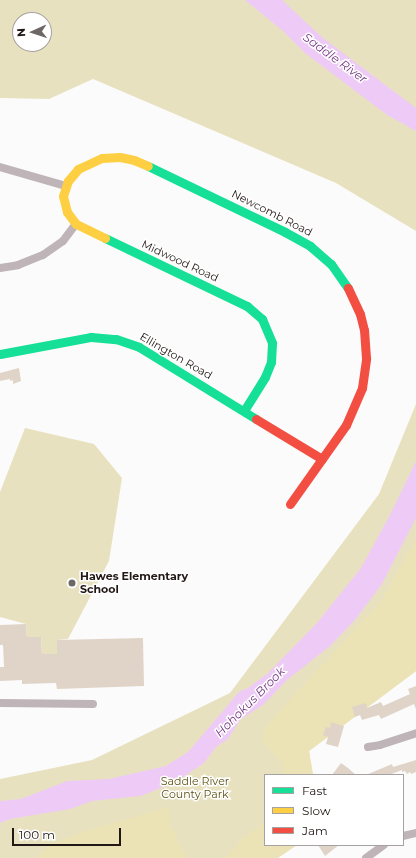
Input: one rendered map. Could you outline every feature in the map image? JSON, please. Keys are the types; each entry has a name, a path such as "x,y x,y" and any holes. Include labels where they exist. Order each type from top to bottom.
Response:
{"street":[{"name":"Newcomb Road","path":"66,186 73,174 91,162 111,157 131,159 285,232 310,246 331,264 348,289 357,308 364,330 366,358 362,388 355,408 346,425 290,504"},
{"path":"0,167 66,186 64,204 67,212 76,224 63,241 43,255 18,265 0,268"},
{"name":"Midwood Road","path":"76,224 247,306 262,320 270,334 272,343 271,362 265,377 244,410"},
{"name":"Ellington Road","path":"0,354 91,338 116,339 139,347 322,459"},
{"path":"0,703 93,704"},
{"path":"368,747 380,745 416,732"},
{"path":"404,836 416,833"},
{"path":"366,858 383,846"}],"green space":[{"path":"0,0 416,0 416,231 336,183 93,79 49,99 0,98"},
{"name":"Saddle River County Park","path":"416,404 416,671 309,751 313,774 264,774 264,846 296,846 278,858 0,858 0,779 92,760 230,693 379,494"},
{"path":"25,428 94,444 122,478 109,561 68,639 57,640 57,654 42,654 41,637 27,637 26,624 0,617 0,492"}],"shaded area":[{"path":"416,538 416,671 309,751 313,774 283,774 282,763 262,741 265,727 382,600"},
{"path":"168,807 170,824 187,858 36,858 45,849 59,841 86,831"},
{"path":"264,823 264,846 295,846 277,858 225,858 243,838"}],"water":[{"name":"Saddle River","path":"245,0 282,0 323,38 416,108 416,131 387,115 305,53 283,31"},
{"name":"Hohokus Brook","path":"416,461 416,518 382,584 355,620 330,646 287,680 263,705 240,720 228,739 216,747 204,763 177,781 141,796 92,801 70,809 10,819 0,823 0,801 21,799 67,781 109,779 166,766 188,752 239,692 248,688 267,674 317,623 361,568 390,515"}],"building":[{"path":"19,368 21,381 13,384 13,380 10,381 10,379 0,381 0,373"},
{"path":"26,624 27,637 41,637 42,654 57,654 57,640 143,638 144,686 57,689 56,683 22,684 22,680 0,681 0,667 4,667 3,645 0,645 0,625"},
{"path":"416,686 416,709 414,704 381,719 379,715 362,720 360,715 355,717 352,707 366,703 367,708 381,702 383,706 410,694 408,689"},
{"path":"331,722 344,726 338,747 326,744 328,737 323,735 326,727 330,728"},
{"path":"416,760 416,772 411,774 410,772 407,774 405,771 402,772 402,770 392,774 368,774 392,764 393,767"},
{"path":"341,763 355,774 333,774"},
{"path":"319,846 338,846 325,856"}],"traffic: fast":[{"path":"148,166 285,232 310,246 331,264 348,288"},
{"path":"105,238 247,306 262,319 272,343 271,362 265,377 244,410"},
{"path":"0,354 91,337 116,339 139,347 256,419"}],"traffic: slow":[{"path":"105,238 76,224 67,212 63,196 68,181 78,169 102,158 120,157 134,160 148,166"}],"traffic: jam":[{"path":"290,504 346,425 362,388 366,358 364,330 360,314 348,288"},
{"path":"256,419 322,459"}],"place":[{"name":"Hawes Elementary School","path":"72,583"}]}
